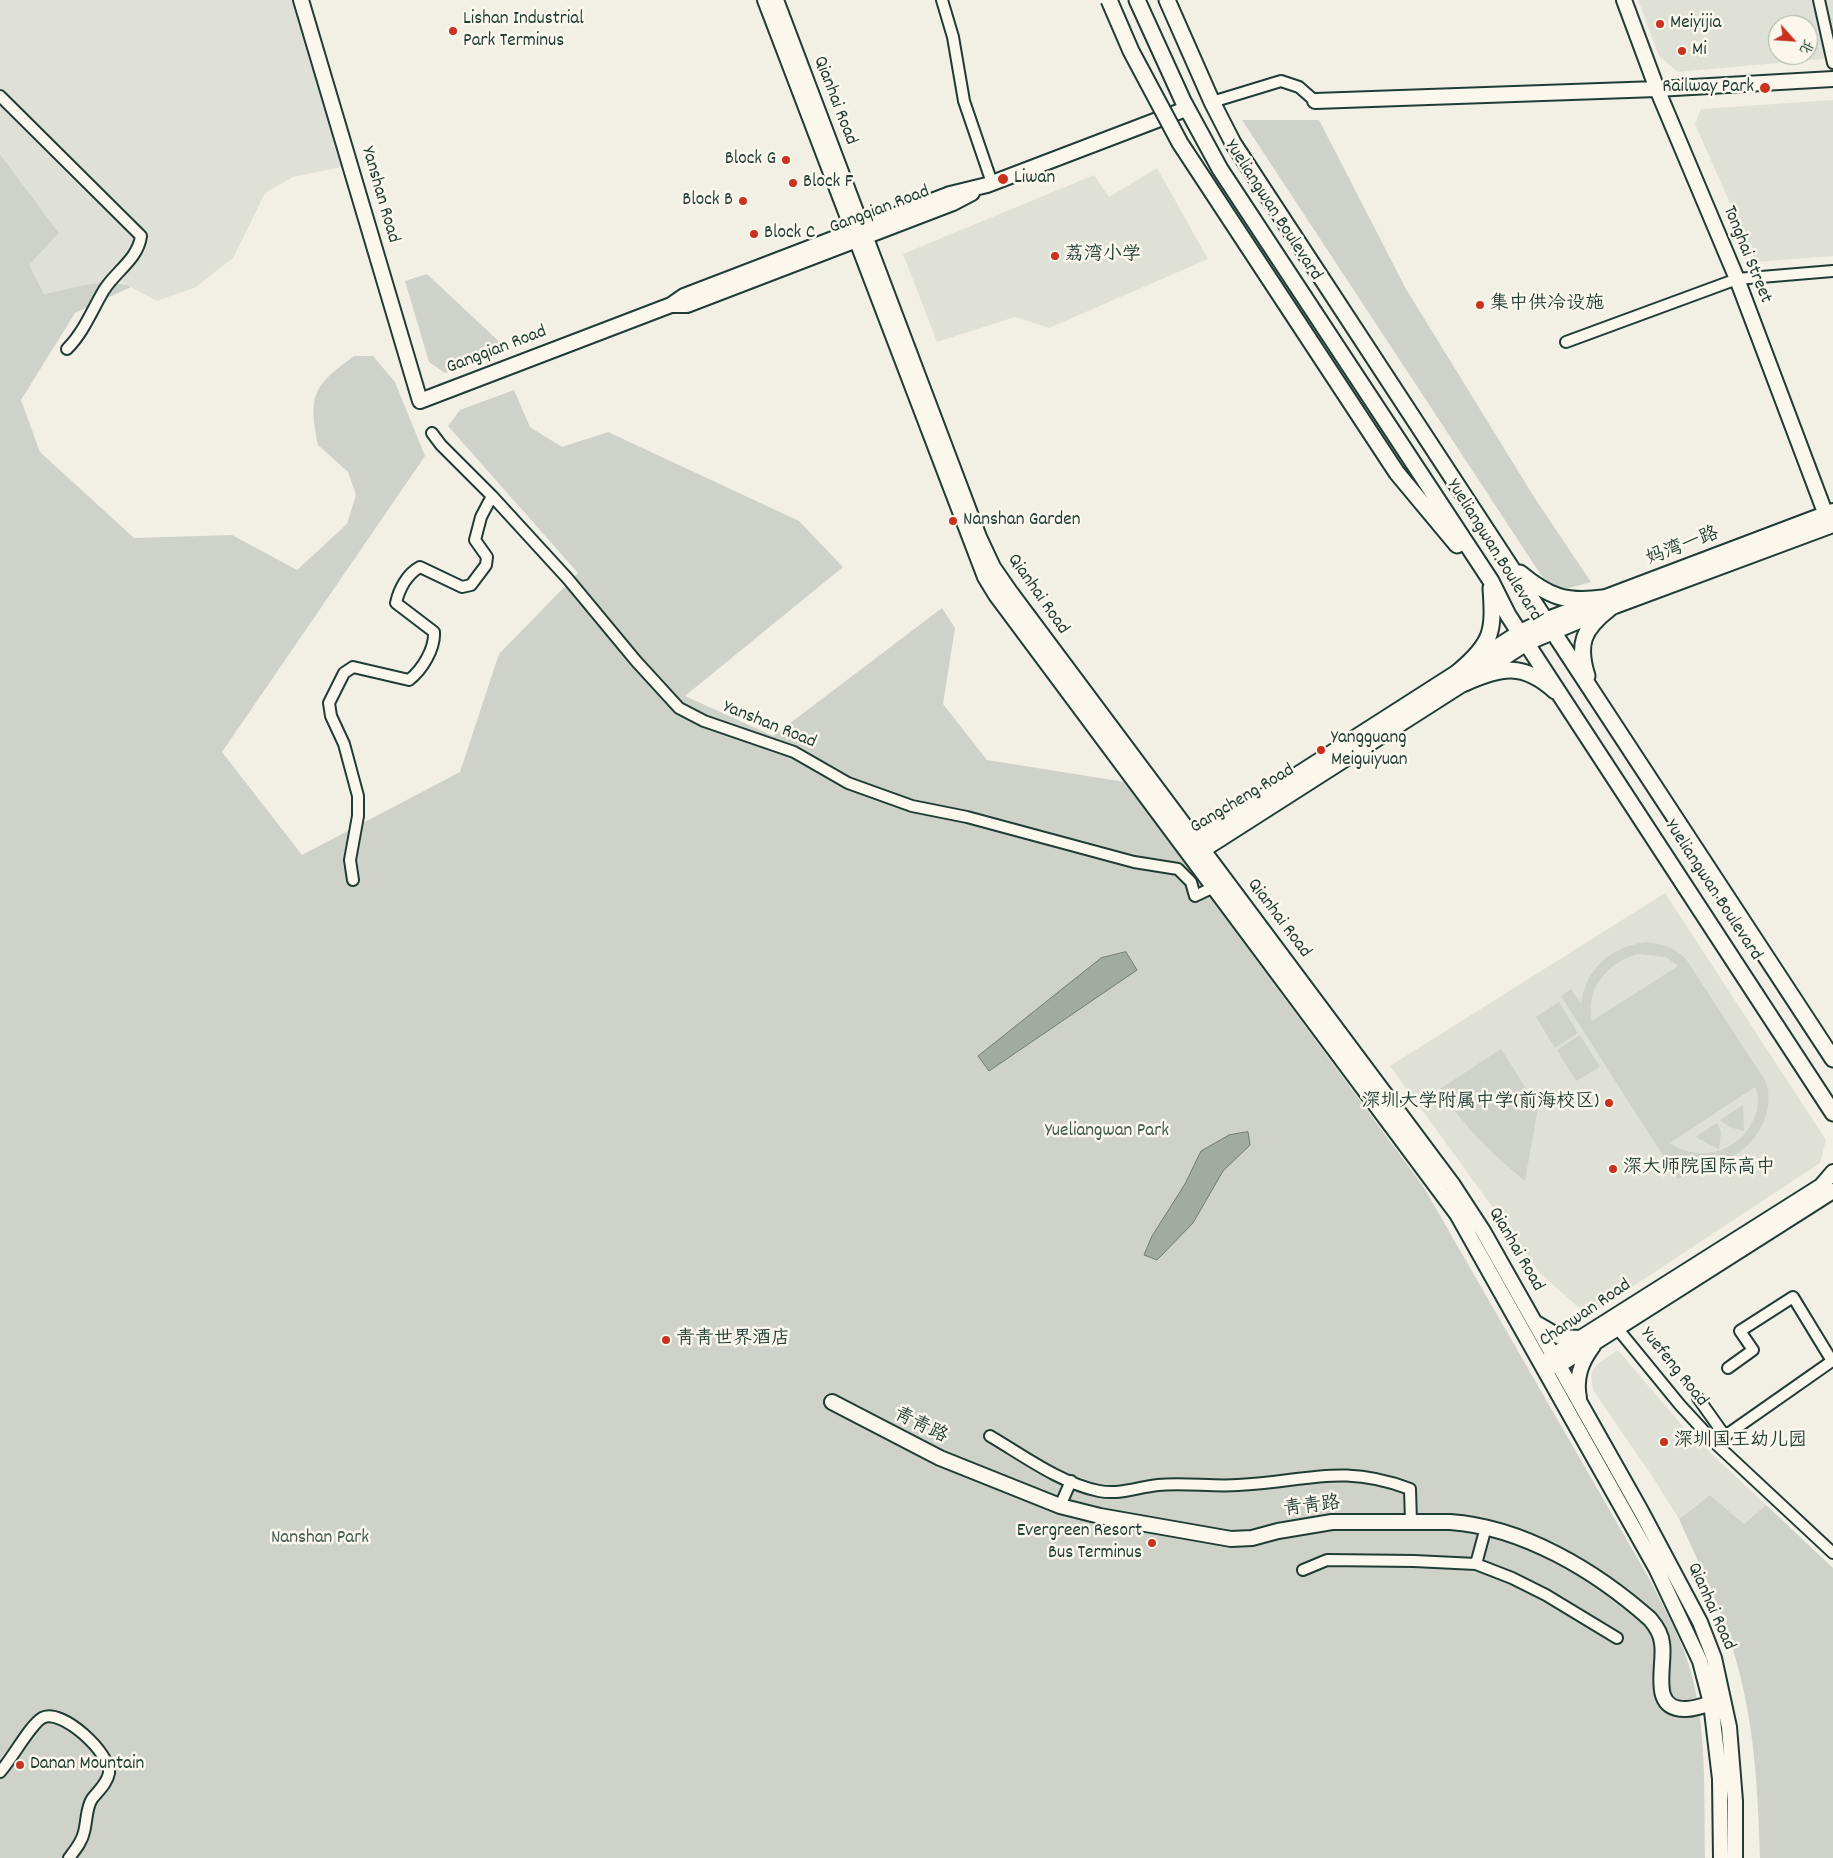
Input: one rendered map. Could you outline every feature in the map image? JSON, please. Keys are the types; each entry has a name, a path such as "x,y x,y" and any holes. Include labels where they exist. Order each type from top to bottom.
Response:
{"main road":[{"path":"1109,0 1135,59 1180,143 1397,473 1468,558 1487,576 1494,614 1491,632 1462,677"},
{"name":"Yueliangwan Boulevard","path":"1138,0 1186,109 1220,169 1487,576 1524,638 1833,1113"},
{"name":"Yueliangwan Boulevard","path":"1167,0 1212,102 1233,143 1833,1059"},
{"path":"1505,558 1532,583 1554,596 1606,604 1586,631 1582,645 1582,656 1594,694"},
{"path":"1462,677 1514,669 1539,679 1553,689 1568,705"}],"street":[{"name":"Yanshan Road","path":"301,0 420,401"},
{"name":"Qianhai Road","path":"765,0 988,557 1011,593 1195,848 1453,1185 1478,1224 1641,1511 1700,1622 1714,1658 1720,1778 1721,1858"},
{"name":"Qianhai Road","path":"776,0 859,234"},
{"path":"942,0 953,37 964,101 989,184"},
{"name":"Tonghai Street","path":"1624,0 1657,89 1737,279 1830,519"},
{"path":"1819,0 1833,63"},
{"path":"1212,102 1281,81 1299,87 1315,101 1657,89 1833,80"},
{"path":"0,96 141,236 139,248 105,289 81,332 67,349"},
{"name":"Gangqian Road","path":"420,401 671,305 684,296 859,234 950,194 989,184 1186,109"},
{"path":"1566,342 1737,279 1833,271"},
{"name":"Yanshan Road","path":"432,433 441,446 492,496 568,579 679,708 704,721 794,752 848,783 912,806 967,817 1134,862 1178,869 1191,882 1195,896 1214,887"},
{"path":"353,880 350,860 358,816 358,796 344,744 331,716 329,703 344,673 353,667 409,680 418,673 435,641 434,632 396,603 398,592 412,571 420,567 462,587 471,585 486,565 487,557 475,540 481,517 492,496"},
{"name":"妈湾一路","path":"1549,626 1830,519"},
{"name":"Gangcheng Road","path":"1195,848 1524,638 1549,626"},
{"name":"Qianhai Road","path":"1195,848 1214,887 1457,1214 1676,1606 1729,1727 1735,1858"},
{"name":"Chanwan Road","path":"1555,1361 1581,1338 1821,1186 1833,1172"},
{"name":"Chanwan Road","path":"1543,1367 1598,1340 1833,1191"},
{"path":"1714,1443 1832,1361 1793,1297 1740,1331 1753,1350 1728,1368"},
{"path":"1531,1317 1549,1332 1560,1337 1581,1338"},
{"name":"Yuefeng Road","path":"1617,1328 1714,1443 1833,1553"},
{"path":"1581,1406 1578,1376 1585,1359 1598,1340"},
{"path":"1698,1398 1725,1436"},
{"name":"青青路","path":"832,1402 940,1458 1060,1506 1100,1516 1231,1540 1252,1538 1278,1531 1332,1522 1466,1523 1522,1538 1597,1579 1635,1605 1650,1619 1660,1634 1663,1650 1660,1689 1667,1702 1679,1708 1688,1709 1717,1701"},
{"path":"990,1436 1071,1481 1098,1491 1122,1493 1160,1484 1254,1485 1311,1476 1356,1475 1390,1482 1410,1490 1411,1522"},
{"path":"1060,1506 1071,1481"},
{"path":"1476,1564 1486,1527"},
{"path":"1303,1570 1327,1560 1476,1564 1512,1578 1546,1595 1617,1638"},
{"path":"0,1772 38,1722 44,1717 55,1717 68,1721 80,1730 105,1760 109,1767 109,1776 92,1800 84,1834 69,1858"}],"shaded area":[{"path":"0,0 294,0 318,76 342,167 293,177 265,193 233,258 196,287 157,301 122,282 109,282 44,294 28,265 59,233 0,154"},
{"path":"1638,0 1833,0 1833,58 1818,59 1818,15 1768,15 1768,64 1678,72 1659,56"},
{"path":"1833,100 1833,256 1756,262 1695,124 1701,109"},
{"name":"荔湾小学","path":"1157,168 1208,259 1049,328 1015,317 937,342 903,254 1094,175 1109,197"},
{"name":"深圳大学附属中学(前海校区)","path":"1665,893 1826,1140 1820,1163 1588,1316 1541,1274 1390,1066"},
{"path":"1126,952 1137,970 989,1071 978,1056 1101,958"},
{"path":"1248,1132 1250,1145 1223,1171 1193,1223 1157,1260 1144,1255 1152,1236 1185,1184 1201,1151 1229,1135"},
{"name":"深圳国王幼儿园","path":"1618,1350 1685,1429 1766,1505 1744,1524 1710,1495 1679,1519 1593,1390 1591,1375 1594,1368"}],"green space":[{"path":"1242,120 1319,120 1406,289 1534,497 1591,582 1561,590 1545,581"},
{"path":"0,154 59,233 29,265 44,294 100,283 122,284 131,287 75,313 21,400 40,452 134,538 232,535 297,570 347,524 356,495 348,472 318,445 314,414 314,403 317,393 322,384 340,366 354,356 373,356 395,382 425,456 222,752 302,855 460,772 499,654 578,573 448,426 460,410 514,390 530,427 562,447 608,432 799,521 843,567 685,696 773,736 942,608 955,628 943,704 987,760 1125,782 1423,1186 1651,1582 1674,1628 1689,1664 1697,1698 1704,1766 1705,1858 0,1858"},
{"path":"427,274 507,349 445,373 429,362 405,281"},
{"path":"1645,942 1662,945 1672,949 1686,959 1766,1082 1768,1108 1758,1133 1749,1144 1728,1159 1715,1163 1698,1164 1680,1161 1688,1173 1678,1179 1561,996 1571,989 1581,1004 1588,980 1594,970 1611,955 1632,945","holes":["1637,954 1666,957 1678,966 1592,1021 1592,998 1595,988 1601,979 1616,964","1755,1087 1758,1095 1757,1110 1752,1123 1734,1143 1709,1153 1683,1150 1670,1143"]},
{"path":"1559,1002 1578,1033 1555,1048 1536,1017"},
{"path":"1580,1035 1600,1067 1576,1081 1557,1050"},
{"path":"1501,1049 1538,1107 1525,1181 1478,1138 1458,1115 1440,1089"},
{"path":"1743,1105 1744,1131 1729,1127 1720,1120"},
{"path":"1717,1123 1721,1132 1719,1149 1695,1137"},
{"path":"1710,1495 1744,1524 1766,1505 1833,1568 1833,1858 1760,1858 1754,1753 1740,1675 1722,1617 1679,1519"}],"place":[{"name":"Meiyijia","path":"1660,24"},
{"name":"Lishan Industrial Park Terminus","path":"453,31"},
{"name":"Mi","path":"1682,51"},
{"name":"Railway Park","path":"1765,88"},
{"name":"Block G","path":"786,160"},
{"name":"Liwan","path":"1003,179"},
{"name":"Block F","path":"793,183"},
{"name":"Block B","path":"743,201"},
{"name":"Block C","path":"754,234"},
{"name":"荔湾小学","path":"1055,256"},
{"name":"集中供冷设施","path":"1480,305"},
{"name":"Nanshan Garden","path":"953,521"},
{"name":"Yangguang Meiguiyuan","path":"1321,750"},
{"name":"深圳大学附属中学(前海校区)","path":"1609,1103"},
{"name":"深大师院国际高中","path":"1613,1169"},
{"name":"青青世界酒店","path":"666,1340"},
{"name":"深圳国王幼儿园","path":"1664,1442"},
{"name":"Evergreen Resort Bus Terminus","path":"1152,1543"},
{"name":"Danan Mountain","path":"20,1765"}],"park label":[{"name":"Yueliangwan Park","path":"1107,1132"},
{"name":"Nanshan Park","path":"320,1539"}]}
